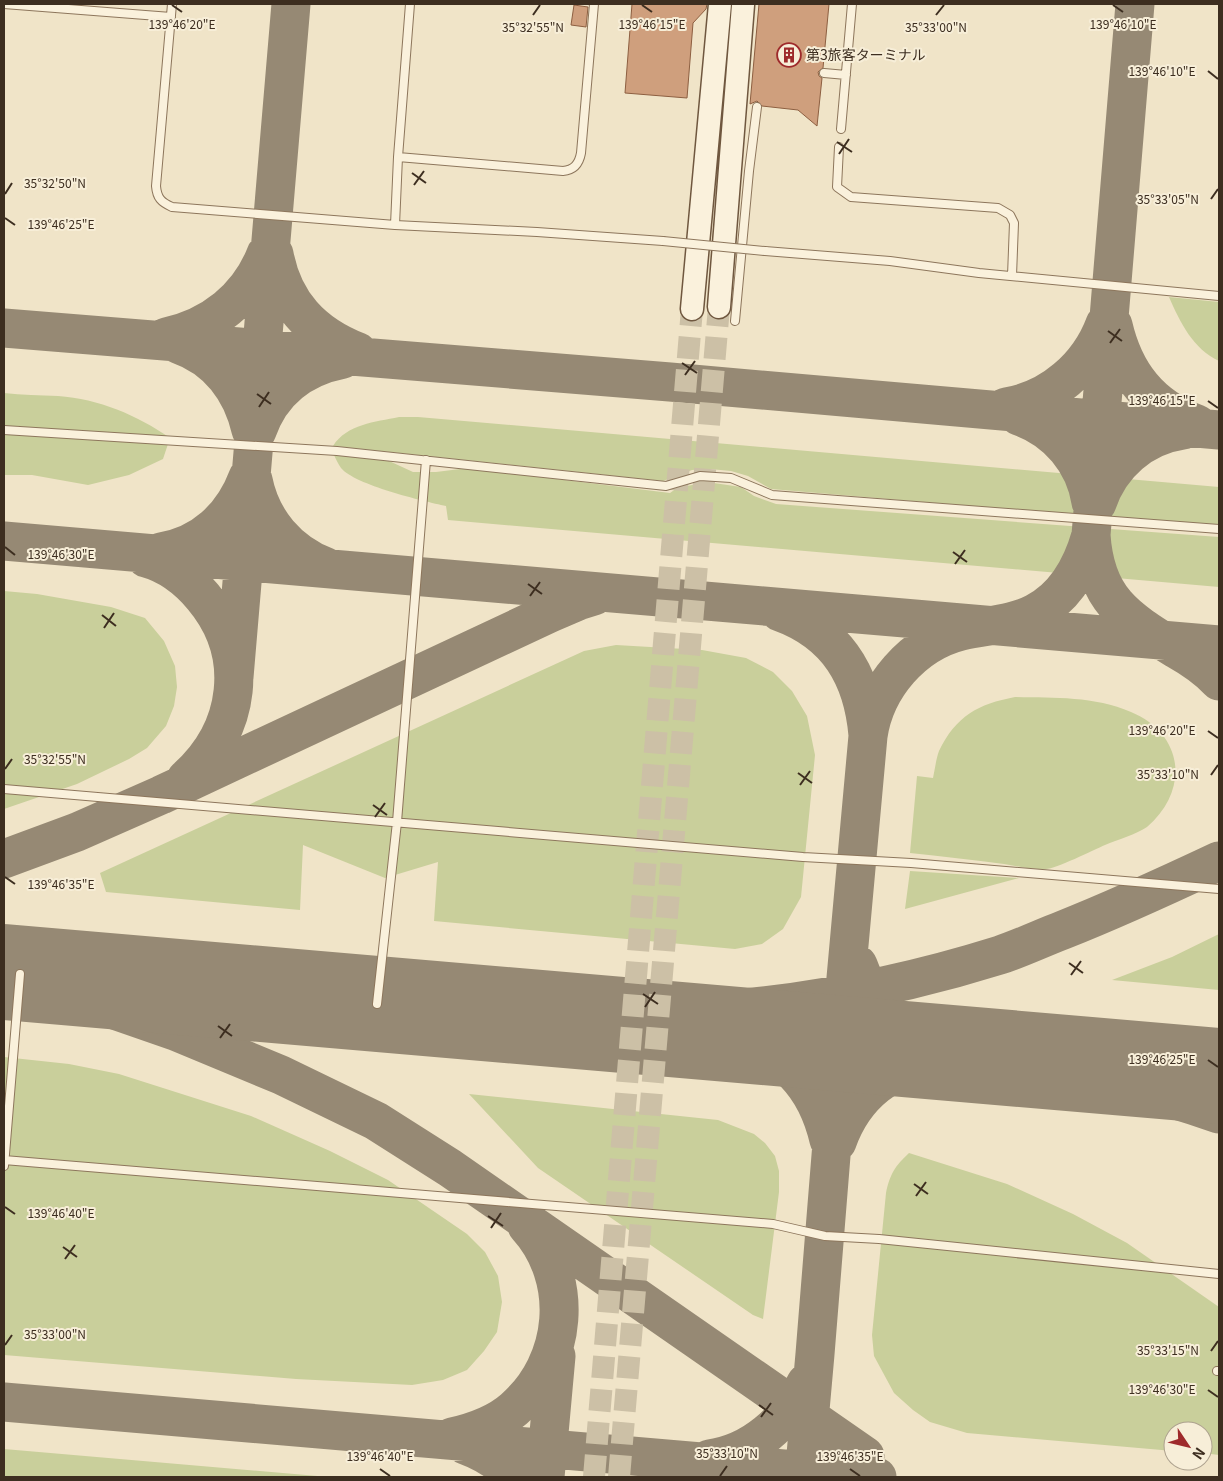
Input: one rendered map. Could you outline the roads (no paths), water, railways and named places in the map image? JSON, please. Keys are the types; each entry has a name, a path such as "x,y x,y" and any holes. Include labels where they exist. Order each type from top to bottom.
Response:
{"street":[{"path":"692,309 720,4"},
{"path":"727,314 743,5"}],"lane":[{"path":"4,4 171,17"},
{"path":"172,4 156,186 156,195 162,202 172,207 395,225 663,241 890,261 979,273 1219,296"},
{"path":"395,225 398,157 410,4"},
{"path":"398,157 569,171 579,161 582,153 594,4"},
{"path":"841,129 852,4"},
{"path":"824,73 846,75"},
{"path":"727,314 757,107"},
{"path":"839,147 837,187 851,197 998,208 1010,215 1014,223 1012,276"},
{"path":"4,430 337,451 666,486 700,476 731,478 772,495 1219,529"},
{"path":"377,1004 397,822 426,460"},
{"path":"4,789 803,857 911,862 1219,889"},
{"path":"4,1166 20,974"},
{"path":"4,1160 773,1224 825,1236 879,1239 1219,1274"}],"tunnel":[{"path":"619,1477 719,307"},
{"path":"594,1477 692,309"}],"place":[{"name":"第3旅客ターミナル","path":"789,55"}]}
